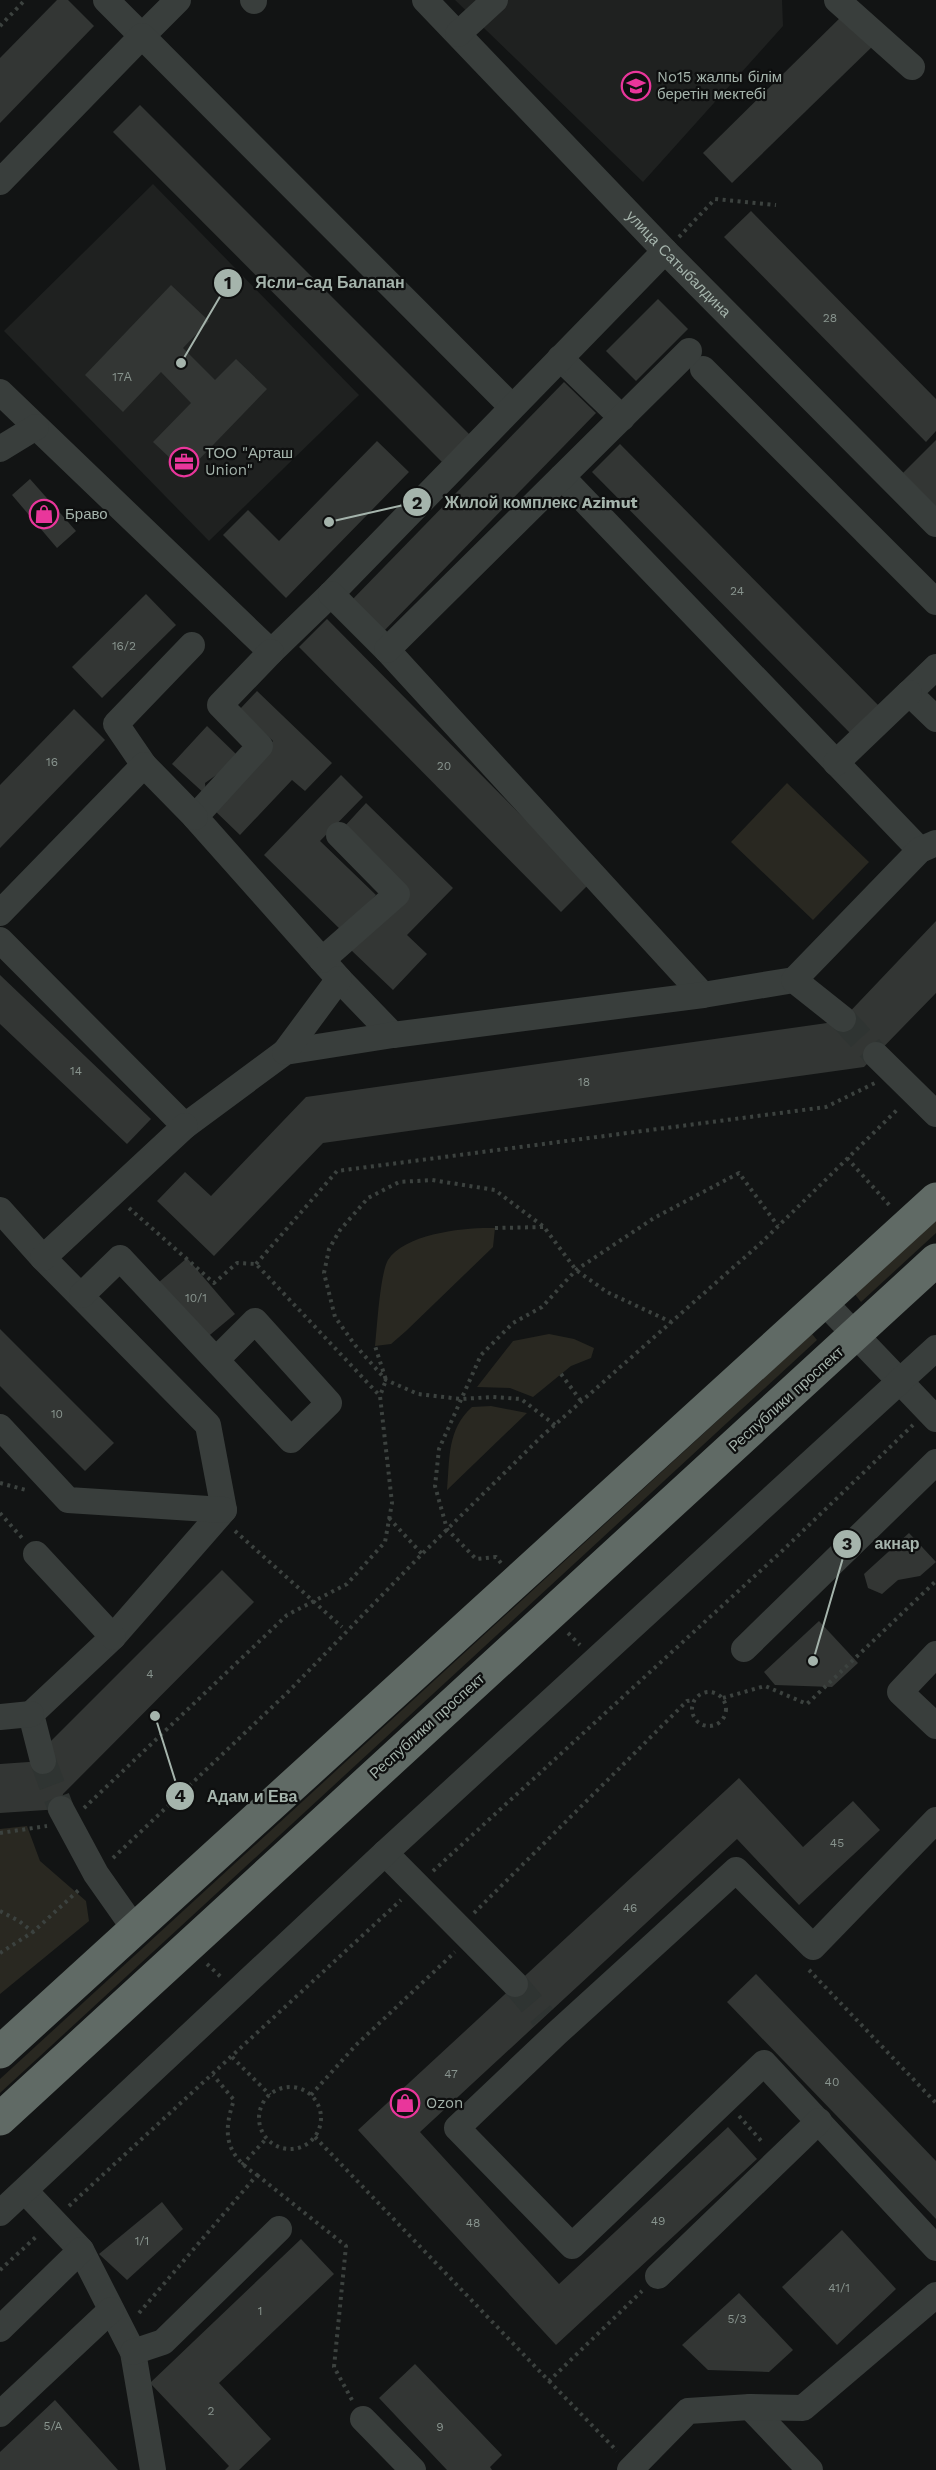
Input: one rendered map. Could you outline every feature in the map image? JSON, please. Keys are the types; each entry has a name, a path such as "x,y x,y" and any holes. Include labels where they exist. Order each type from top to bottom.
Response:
{"highway":[{"path":"0,2052 936,1199"},
{"name":"Республики проспект","path":"0,2119 936,1260"}],"street":[{"path":"106,0 512,407"},
{"path":"0,182 178,0"},
{"name":"улица Сатыбалдина","path":"425,0 665,251 936,524"},
{"path":"837,0 912,68"},
{"path":"458,34 492,1"},
{"path":"195,817 260,746 220,705 665,251"},
{"path":"560,358 622,418"},
{"path":"387,650 622,418 696,360 936,602"},
{"path":"0,392 271,652"},
{"path":"0,448 36,427"},
{"path":"285,1052 393,1035 703,995 794,980 928,847 836,763 562,477"},
{"path":"331,594 387,650 703,995"},
{"path":"192,645 116,724 144,765 195,817 339,979 393,1035"},
{"path":"836,763 936,667"},
{"path":"909,693 936,719"},
{"path":"0,913 144,765"},
{"path":"322,960 397,894 339,835"},
{"path":"0,940 185,1126"},
{"path":"43,1258 185,1126 285,1052 339,979"},
{"path":"794,980 843,1019"},
{"path":"876,1055 936,1114"},
{"path":"0,1210 43,1258 208,1425 221,1513 113,1637 31,1714 0,1717"},
{"path":"82,1295 120,1258 291,1440 329,1403 255,1321 216,1360"},
{"name":"Республики проспект","path":"823,1301 855,1335"},
{"path":"855,1335 932,1415"},
{"path":"0,2213 385,1852 936,1348"},
{"path":"0,1427 68,1500 221,1513"},
{"path":"744,1649 936,1462"},
{"path":"36,1554 113,1637"},
{"path":"936,1654 900,1692 936,1726"},
{"path":"31,1714 43,1761"},
{"path":"65,1816 96,1874 134,1928"},
{"path":"936,1820 813,1947 736,1870 550,2025 457,2128 572,2246 764,2063 936,2248"},
{"path":"385,1852 515,1984"},
{"path":"658,2276 819,2121"},
{"path":"25,2191 81,2250 122,2331 153,2470"},
{"path":"0,2414 122,2331 163,2342 279,2229"},
{"path":"0,2329 81,2250"},
{"path":"631,2468 688,2411 750,2407 802,2408 936,2295"},
{"path":"750,2407 810,2470"},
{"path":"363,2419 412,2470"}],"path":[{"path":"0,26 25,0"},
{"path":"665,251 715,199 776,205"},
{"path":"255,1264 337,1171 826,1107 895,1073"},
{"path":"0,1953 33,1932 96,1874 288,1692 447,1529 555,1425 778,1226 915,1093"},
{"path":"847,1158 907,1226"},
{"path":"496,1557 476,1559 447,1529 435,1486 439,1449 481,1354 513,1323 542,1307 576,1270 654,1218 739,1173 778,1226"},
{"path":"555,1425 521,1400 492,1397 461,1399 418,1394 386,1380 355,1345 335,1317 324,1273 329,1249 340,1230 368,1198 399,1182 432,1180 495,1190 544,1227 576,1270 607,1292 671,1322"},
{"path":"112,1193 214,1283 237,1263 255,1264 380,1396"},
{"path":"495,1228 544,1227"},
{"path":"0,1833 65,1816 287,1615 315,1603 347,1584 385,1542 392,1503 380,1396 386,1380 375,1346"},
{"path":"561,1374 581,1401"},
{"path":"0,2270 417,1885 932,1415"},
{"path":"0,1513 36,1554"},
{"path":"221,1513 342,1627"},
{"path":"389,1518 422,1554"},
{"path":"723,1698 765,1686 807,1704 936,1581"},
{"path":"708,1691 716,1693 723,1698 727,1707 725,1716 718,1724 709,1726 699,1723 692,1709 694,1700 700,1694 708,1691"},
{"path":"311,2095 356,2044 456,1951 473,1914 687,1701 694,1700"},
{"path":"0,1911 33,1932"},
{"path":"805,1965 935,2101"},
{"path":"232,2057 270,2095"},
{"path":"213,2075 234,2100 227,2122 230,2145 242,2165 346,2246 334,2367 363,2419"},
{"path":"287,2087 300,2088 311,2095 318,2104 321,2115 320,2127 315,2137 307,2145 296,2149 284,2149 273,2145 266,2139 259,2124 259,2111 270,2095 274,2091 287,2087"},
{"path":"315,2137 631,2468"},
{"path":"242,2165 266,2139"},
{"path":"122,2331 257,2175"},
{"path":"549,2381 658,2276"}],"shaded area":[{"name":"No15 жалпы білім беретін мектебі","path":"455,0 782,0 783,26 643,182"},
{"path":"153,184 359,395 209,541 4,331"},
{"path":"787,783 869,862 813,920 731,842"},
{"path":"936,1218 936,1233 861,1302 854,1293"},
{"path":"495,1228 493,1247 391,1344 375,1346 385,1267 396,1251 408,1243 437,1234"},
{"path":"549,1334 574,1339 594,1348 591,1358 571,1366 533,1397 510,1388 477,1387 513,1341"},
{"path":"812,1334 817,1340 0,2093 0,2079"},
{"path":"491,1406 527,1413 447,1490 451,1445 458,1425 472,1407"},
{"path":"27,1826 40,1861 86,1901 89,1921 0,1994 0,1829"}],"building":[{"path":"57,0 68,0 94,26 0,123 0,58"},
{"path":"846,12 876,43 732,183 703,153"},
{"path":"140,105 470,435 442,462 113,132"},
{"path":"751,211 936,399 936,431 926,442 724,237"},
{"path":"171,285 209,321 183,348 215,380 236,359 267,389 186,473 153,442 191,403 161,372 123,412 85,375"},
{"path":"658,299 688,329 636,381 606,351"},
{"path":"564,382 596,413 382,633 350,602"},
{"path":"936,440 936,506 903,473"},
{"path":"377,441 409,472 286,598 223,535 248,510 279,541"},
{"path":"620,444 882,709 854,737 592,472"},
{"path":"30,479 76,531 57,548 12,495"},
{"path":"146,594 176,625 102,698 72,667"},
{"path":"327,619 589,884 561,912 299,647"},
{"path":"257,691 332,763 305,791 292,780 240,835 211,807 273,741 240,709"},
{"path":"74,709 105,740 0,848 0,785"},
{"path":"207,726 240,758 205,783 206,795 172,764"},
{"path":"341,775 363,797 320,841 376,895 342,931 264,855"},
{"path":"366,803 453,888 407,935 427,954 393,990 351,950 408,890 344,827"},
{"path":"936,921 936,993 864,1067 323,1143 214,1256 157,1201 185,1172 211,1196 306,1097 841,1021"},
{"path":"0,975 151,1119 127,1144 0,1024"},
{"path":"187,1258 235,1314 205,1339 158,1283"},
{"path":"0,1329 114,1443 85,1471 0,1386"},
{"path":"909,1533 936,1562 920,1576 898,1580 882,1594 868,1588 864,1574"},
{"path":"222,1570 254,1602 63,1794 61,1809 0,1813 0,1764 43,1761 46,1746"},
{"path":"819,1621 858,1663 832,1687 775,1685 764,1672"},
{"path":"739,1778 803,1847 853,1801 880,1830 799,1905 737,1839 420,2132 559,2284 728,2127 757,2159 556,2345 358,2130"},
{"path":"756,1974 936,2161 936,2219 727,2002"},
{"path":"162,2202 183,2229 127,2280 99,2254"},
{"path":"842,2230 896,2289 837,2345 782,2287"},
{"path":"301,2239 334,2274 219,2383 271,2439 239,2470 225,2470 229,2466 150,2383"},
{"path":"739,2293 793,2350 769,2372 708,2370 682,2345"},
{"path":"415,2364 502,2455 490,2467 492,2470 447,2470 379,2398"},
{"path":"55,2400 118,2470 0,2470 0,2452"}],"tunnel":[{"path":"843,1019 876,1055"},
{"path":"43,1761 61,1809"},
{"path":"515,1984 543,2017"}],"place":[{"name":"No15 жалпы білім беретін мектебі","path":"636,86"},
{"name":"Ясли-сад Балапан","path":"181,363"},
{"name":"ТОО \"Арташ Union\"","path":"184,462"},
{"name":"Браво","path":"44,514"},
{"name":"Жилой комплекс Azimut","path":"329,522"},
{"name":"акнар","path":"813,1661"},
{"name":"Адам и Ева","path":"155,1716"},
{"name":"Ozon","path":"405,2103"}]}
